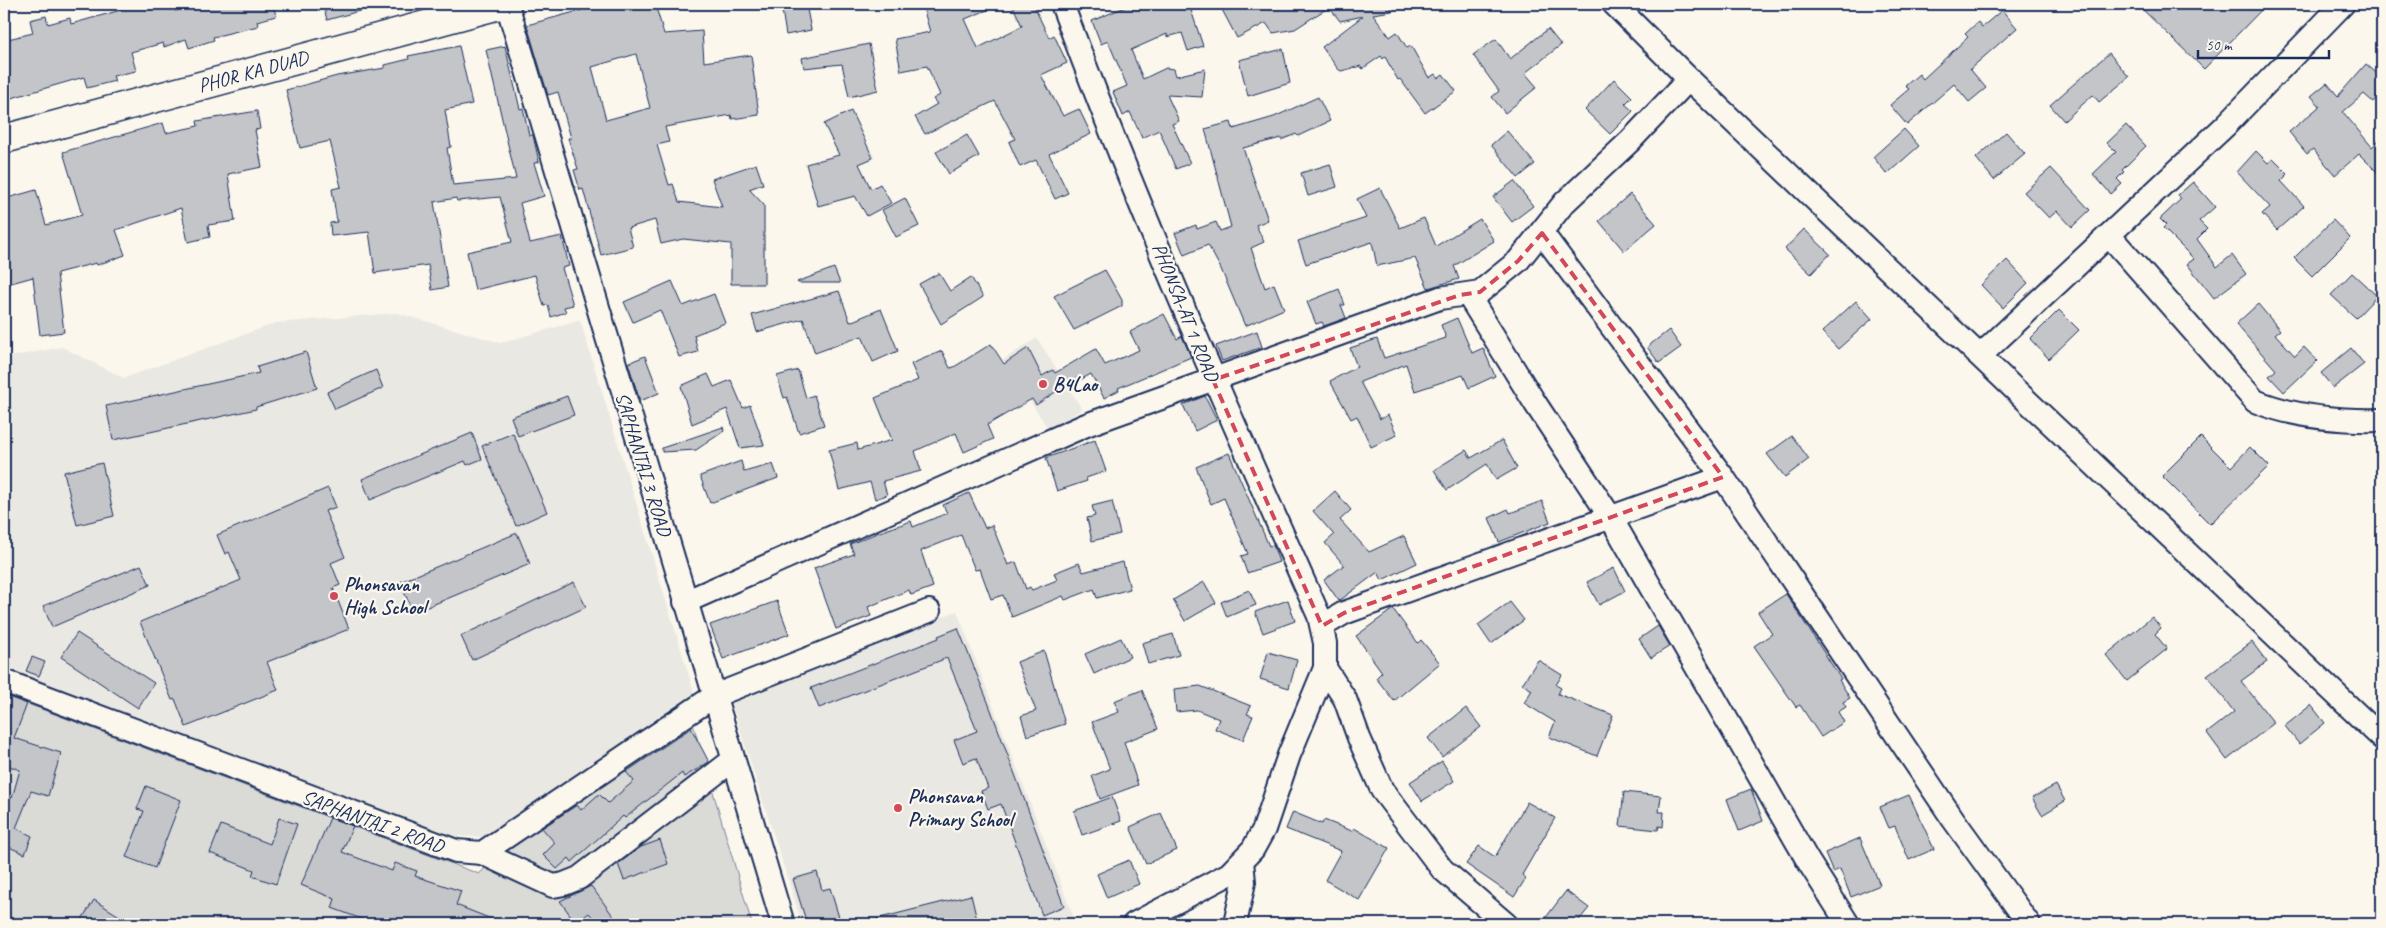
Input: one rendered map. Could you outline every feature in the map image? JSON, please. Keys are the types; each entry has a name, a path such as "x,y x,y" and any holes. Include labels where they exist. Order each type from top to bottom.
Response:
{"main road":[{"name":"PHOR KA DUAD","path":"4,139 494,5"}],"street":[{"name":"PHONSA-AT 1 ROAD","path":"1062,4 1095,93 1214,380 1321,621 1326,643 1326,668"},
{"path":"1614,4 1689,78 2382,738"},
{"path":"1981,355 2224,126 2343,4"},
{"name":"SAPHANTAI 3 ROAD","path":"494,5 686,602 783,924"},
{"path":"686,602 1086,425 1440,298 1480,292 1518,261 1564,203 1630,141 1689,78"},
{"path":"1542,233 1723,476 1953,819 2029,924"},
{"path":"2109,235 2255,401 2277,410 2356,421 2382,420"},
{"path":"1468,295 1535,403 1611,518 1808,861 1848,924"},
{"path":"1321,621 1611,518 1723,476"},
{"path":"482,853 714,696 930,611"},
{"path":"1134,924 1229,874 1253,849 1264,829 1289,755 1326,668"},
{"path":"1326,668 1345,699 1359,738 1382,790 1442,869 1506,924"},
{"name":"SAPHANTAI 2 ROAD","path":"4,681 456,851 482,853"},
{"path":"482,853 553,886 564,884 579,878 733,760"},
{"path":"1235,924 1244,882 1242,861"}],"highlighted area":[{"path":"1542,233 1723,477 1344,613 1322,626 1213,380 1460,295 1480,292 1518,261"}],"shaded area":[{"name":"Phonsavan High School","path":"397,313 501,343 580,320 695,695 482,837 454,836 4,668 4,358 62,347 124,378 276,323"},
{"name":"B4Lao","path":"1037,338 1082,409 1049,430 1003,360"},
{"name":"Phonsavan Primary School","path":"957,611 1074,918 1070,924 802,924 730,698"},
{"path":"4,695 479,874 509,846 693,724 752,924 4,924"}],"building":[{"path":"119,4 173,4 175,11 200,4 273,4 276,16 257,21 258,26 213,37 214,40 189,48 186,39 164,47 163,43 131,52 136,71 113,76 115,81 87,88 84,77 8,99 6,89 4,89 4,40 33,33 30,20 46,16 48,24 70,18 71,24 121,10"},
{"path":"323,4 370,4 370,8 327,20"},
{"path":"604,4 655,4 664,34 702,31 704,62 751,55 759,115 732,119 731,115 665,127 669,142 657,145 669,185 673,184 679,202 722,207 712,179 756,164 763,184 749,189 764,205 764,284 731,284 731,244 683,239 661,244 655,220 628,228 633,247 601,255 583,189 580,190 574,170 578,169 568,138 571,138 558,92 548,95 527,25","holes":["636,54 650,108 606,120 592,67"]},
{"path":"781,4 806,4 811,30 786,35"},
{"path":"922,4 1002,4 965,19 978,48 1022,26 1012,4 1033,4 1049,38 1054,35 1067,63 1041,75 1063,116 1079,109 1091,134 1049,154 1068,193 1055,199 1036,160 1020,167 1009,142 1015,139 995,101 925,134 915,117 937,104 933,99 940,95 927,66 901,71 895,39 930,32"},
{"path":"1132,4 1189,4 1203,46 1188,51 1182,33 1167,37 1167,34 1131,50 1143,79 1166,68 1174,69 1176,76 1205,69 1202,97 1167,95 1179,121 1172,124 1190,163 1176,169 1159,130 1142,138 1130,112 1123,116 1113,92 1127,86 1108,41 1101,44 1092,21"},
{"path":"1219,4 1391,4 1392,11 1373,14 1390,37 1397,32 1407,48 1411,46 1429,78 1435,74 1438,78 1443,74 1456,91 1425,113 1400,79 1398,80 1385,57 1383,59 1381,56 1362,69 1361,66 1341,71 1338,69 1322,47 1363,16 1340,21 1329,7 1295,29 1273,33 1266,23 1237,38"},
{"path":"2137,4 2267,4 2204,69"},
{"path":"2002,10 2017,28 1970,69 1986,88 1969,102 1954,84 1907,125 1890,105 1909,89 1905,86 1919,74 1923,79 1968,37 1965,34 1978,22 1982,27"},
{"path":"1548,29 1561,45 1525,73 1537,87 1505,113 1492,97 1499,91 1473,55 1496,39 1510,59"},
{"path":"869,44 878,90 849,97 842,64 804,68 802,58"},
{"path":"459,46 472,104 445,110 451,147 447,148 453,185 516,179 486,50 505,46 520,109 523,108 529,135 533,135 539,162 534,163 544,196 520,203 530,243 562,236 569,266 562,268 573,305 564,307 566,312 551,317 548,305 544,306 535,275 475,290 467,252 512,242 500,197 457,201 456,198 434,202 448,287 432,290 428,265 375,273 369,232 331,236 330,223 337,222 332,189 341,187 330,141 300,148 286,90 337,76 385,68 385,65 409,59 408,56"},
{"path":"1283,49 1290,83 1248,96 1239,60"},
{"path":"2109,53 2129,77 2099,102 2093,95 2064,121 2050,105"},
{"path":"2366,64 2382,78 2382,92 2373,102 2364,94 2343,112 2372,147 2382,137 2382,177 2359,154 2335,175 2313,149 2307,154 2289,132 2320,106 2311,96 2327,83 2338,96"},
{"path":"1614,79 1632,97 1625,104 1633,111 1610,134 1585,110"},
{"path":"1318,97 1330,121 1298,136 1296,134 1281,140 1281,138 1243,148 1268,220 1256,225 1264,242 1251,248 1265,288 1274,284 1284,309 1245,326 1221,269 1208,245 1184,255 1175,233 1196,225 1197,229 1216,222 1220,231 1231,227 1205,129 1231,122 1233,129 1274,117"},
{"path":"257,111 260,129 255,130 262,167 228,174 235,221 208,225 210,237 188,242 181,208 116,230 125,255 97,265 96,263 57,273 64,332 40,335 33,277 4,285 4,199 36,190 46,225 82,215 63,152 163,123 166,133 198,126 197,121"},
{"path":"851,111 873,158 859,164 871,189 880,184 891,203 867,216 855,196 818,206 806,164 839,155 824,124"},
{"path":"2126,125 2146,146 2122,170 2124,172 2117,179 2122,184 2111,194 2093,174 2116,152 2107,143"},
{"path":"1904,129 1919,146 1887,174 1873,157"},
{"path":"1507,131 1535,164 1518,178 1491,145"},
{"path":"2006,132 2025,154 1994,180 1976,158"},
{"path":"967,135 979,156 949,174 936,152"},
{"path":"2256,151 2268,163 2273,159 2288,174 2281,181 2304,206 2277,230 2262,214 2270,207 2237,172"},
{"path":"1330,164 1337,187 1308,196 1301,173"},
{"path":"2051,168 2090,210 2072,227 2057,211 2049,218 2024,192"},
{"path":"1514,181 1533,206 1512,222 1493,197"},
{"path":"2193,182 2215,207 2199,221 2207,229 2197,239 2217,267 2232,255 2246,274 2214,298 2187,264 2194,259 2163,228 2166,225 2160,219 2181,199 2178,195"},
{"path":"1380,188 1400,228 1424,218 1436,246 1480,219 1494,241 1454,266 1459,279 1428,288 1415,258 1377,266 1372,242 1306,264 1298,241 1366,218 1357,199"},
{"path":"1630,194 1656,224 1624,251 1599,221"},
{"path":"905,198 919,226 896,237 882,210"},
{"path":"2333,220 2350,238 2312,276 2294,258"},
{"path":"1804,229 1830,254 1811,274 1785,249"},
{"path":"2007,260 2028,283 2003,308 1981,285"},
{"path":"834,268 840,283 797,282"},
{"path":"1105,270 1122,300 1122,306 1074,330 1054,296"},
{"path":"939,273 950,291 971,277 983,297 941,324 919,284"},
{"path":"2352,273 2377,296 2356,318 2331,295"},
{"path":"672,281 683,306 714,294 725,323 694,335 698,352 679,357 660,310 633,322 624,302"},
{"path":"1339,289 1345,305 1341,305 1346,318 1324,326 1322,322 1316,324 1307,302"},
{"path":"839,291 850,322 881,309 898,351 873,362 862,336 815,353 803,319 757,332 752,315"},
{"path":"1856,301 1872,319 1838,349 1822,332"},
{"path":"2258,304 2280,330 2275,334 2295,356 2304,347 2317,361 2284,392 2269,376 2276,370 2236,324"},
{"path":"2059,310 2079,330 2049,359 2030,339"},
{"path":"1164,314 1177,339 1182,336 1191,357 1118,388 1119,390 1104,398 1091,374 1080,380 1078,377 1036,405 1032,399 987,425 993,439 964,452 956,433 915,451 921,471 883,481 887,495 875,499 870,482 839,490 829,450 857,443 858,450 892,440 875,398 918,380 911,364 942,351 950,368 954,367 991,344 1004,364 1028,348 1042,376 1053,370 1055,373 1096,349 1105,365 1139,350 1130,332"},
{"path":"1457,318 1472,353 1483,348 1495,376 1469,388 1463,375 1415,391 1406,364 1360,382 1380,419 1388,415 1397,435 1371,447 1357,416 1351,419 1330,381 1357,367 1350,348 1377,339 1384,358 1446,338 1441,325"},
{"path":"1669,330 1681,347 1659,363 1647,347"},
{"path":"1257,331 1262,347 1222,361 1216,346"},
{"path":"2351,348 2364,364 2333,388 2321,373"},
{"path":"306,352 317,388 256,407 256,409 113,440 106,406 259,373 257,367"},
{"path":"645,356 659,393 640,401 628,363"},
{"path":"376,370 383,388 335,409 327,392"},
{"path":"798,370 806,398 814,395 824,425 799,433 787,397 784,398 777,376"},
{"path":"708,374 714,387 731,380 743,408 750,405 764,445 740,448 727,409 692,424 681,386"},
{"path":"567,396 574,415 518,436 511,417"},
{"path":"1205,396 1217,420 1195,431 1183,405"},
{"path":"723,427 724,431 696,450 662,452 662,448"},
{"path":"472,433 482,459 467,465 465,461 370,500 362,479"},
{"path":"513,433 547,512 516,526 482,446"},
{"path":"1792,436 1809,459 1785,477 1767,454"},
{"path":"2201,437 2231,467 2250,447 2269,466 2210,524 2162,476"},
{"path":"1095,440 1106,471 1086,478 1087,481 1057,491 1046,458"},
{"path":"1502,440 1517,468 1496,480 1487,464 1447,490 1434,470 1466,450 1471,458"},
{"path":"1229,453 1269,546 1273,545 1279,562 1247,573 1241,556 1248,554 1224,498 1211,504 1196,467"},
{"path":"741,461 744,472 773,464 778,478 710,503 700,476"},
{"path":"102,463 114,516 77,525 64,472"},
{"path":"328,488 336,507 325,511 345,557 331,563 340,585 333,588 349,629 267,662 278,690 186,727 175,699 172,700 140,622 241,580 229,552 225,554 217,535"},
{"path":"1335,491 1351,510 1340,520 1369,552 1404,536 1417,563 1382,580 1378,572 1339,601 1324,580 1344,565 1325,543 1334,535 1313,511"},
{"path":"969,493 985,528 992,525 1008,565 1016,562 1026,589 1030,587 1032,590 1057,580 1054,573 1079,563 1083,572 1123,562 1130,589 1097,598 1094,589 1065,600 1063,596 1012,617 1003,595 991,599 980,569 975,570 961,535 921,551 933,587 911,595 909,590 868,607 871,616 836,629 814,568 854,554 850,544 911,521 913,527 947,513 943,505"},
{"path":"1112,501 1120,534 1092,541 1087,518 1095,516 1092,506"},
{"path":"1542,501 1550,522 1499,542 1489,518 1508,509 1510,513"},
{"path":"517,533 530,564 413,613 400,582"},
{"path":"141,565 150,585 52,627 43,606"},
{"path":"1614,568 1625,591 1599,605 1587,582"},
{"path":"574,582 586,607 472,660 461,636"},
{"path":"1204,582 1216,603 1185,621 1173,600"},
{"path":"1249,590 1256,605 1227,617 1221,602"},
{"path":"1786,594 1841,679 1839,680 1850,698 1843,702 1846,707 1838,712 1844,722 1821,737 1800,705 1796,707 1754,646 1772,634 1758,612"},
{"path":"1288,600 1295,621 1263,633 1255,612"},
{"path":"777,601 789,634 723,659 710,625"},
{"path":"1510,602 1524,620 1491,644 1478,625"},
{"path":"1393,609 1418,643 1421,640 1440,663 1394,701 1376,678 1382,672 1356,636"},
{"path":"2152,617 2161,628 2155,634 2167,649 2127,681 2106,655"},
{"path":"1658,626 1670,646 1651,658 1639,639"},
{"path":"958,628 988,702 1064,906 1042,915 1001,804 988,809 981,791 988,788 976,758 963,763 954,740 977,731 947,658 819,708 811,688 939,638 938,636"},
{"path":"77,633 154,683 138,708 61,657"},
{"path":"1173,634 1179,655 1148,664 1142,643"},
{"path":"1121,638 1130,657 1094,674 1085,654"},
{"path":"2252,642 2267,662 2241,681 2274,723 2227,760 2207,733 2234,712 2207,675"},
{"path":"1044,651 1065,724 1027,736 1021,716 1036,711 1017,662"},
{"path":"1268,652 1297,660 1289,688 1260,679"},
{"path":"32,657 45,662 39,676 26,671"},
{"path":"1538,660 1562,675 1556,685 1561,688 1558,694 1613,715 1597,756 1549,737 1555,722 1524,703 1532,690 1522,684"},
{"path":"1200,686 1251,706 1247,714 1253,716 1243,740 1215,729 1219,719 1197,710 1176,712 1174,689"},
{"path":"1142,690 1158,729 1124,742 1138,785 1100,799 1092,776 1110,769 1092,722 1119,712 1114,701"},
{"path":"8,697 27,704 14,738 61,753 48,796 31,791 16,828 32,836 25,854 9,847 5,858 4,812 10,797 12,798 20,770 4,764 4,708"},
{"path":"2311,705 2325,723 2299,744 2285,726"},
{"path":"1466,708 1481,727 1442,757 1428,738"},
{"path":"691,728 709,762 684,777 682,773 625,818 623,816 572,862 569,858 557,869 543,855 555,843 542,828 577,805 581,810 599,794 608,803 634,781 626,772"},
{"path":"1442,761 1454,781 1422,801 1410,782"},
{"path":"2056,785 2065,801 2042,815 2032,798"},
{"path":"146,786 181,800 155,868 126,857 144,811 137,809"},
{"path":"1751,789 1763,821 1739,831 1727,799"},
{"path":"1624,792 1661,796 1659,812 1664,812 1663,827 1659,826 1658,830 1620,826"},
{"path":"1909,795 1934,849 1909,860 1895,826 1889,828 1880,807"},
{"path":"1112,797 1121,821 1082,835 1074,811"},
{"path":"1527,802 1555,818 1522,875 1526,878 1514,897 1466,864 1479,846 1495,857"},
{"path":"1293,812 1322,824 1324,820 1352,831 1354,828 1389,848 1359,900 1325,880 1341,851 1286,829"},
{"path":"1161,813 1177,850 1146,864 1130,827"},
{"path":"279,818 297,824 276,884 252,876 254,870 210,853 221,825 270,844"},
{"path":"330,818 353,826 342,852 392,871 395,863 417,871 415,876 461,891 456,905 504,924 375,924 332,908 335,899 301,885"},
{"path":"1860,838 1880,885 1851,897 1840,869 1833,872 1825,853"},
{"path":"660,840 668,864 624,880 618,864 641,847"},
{"path":"1129,860 1139,884 1107,898 1097,874"},
{"path":"817,872 822,890 830,888 841,924 807,924 793,879"},
{"path":"591,886 619,924 598,924 589,913 576,923 560,901"},
{"path":"1566,891 1589,908 1576,924 1541,924"},
{"path":"971,895 978,924 877,924 876,919"},
{"path":"94,900 132,924 79,924"}],"place":[{"name":"B4Lao","path":"1043,384"},
{"name":"Phonsavan High School","path":"334,596"},
{"name":"Phonsavan Primary School","path":"898,808"}]}
